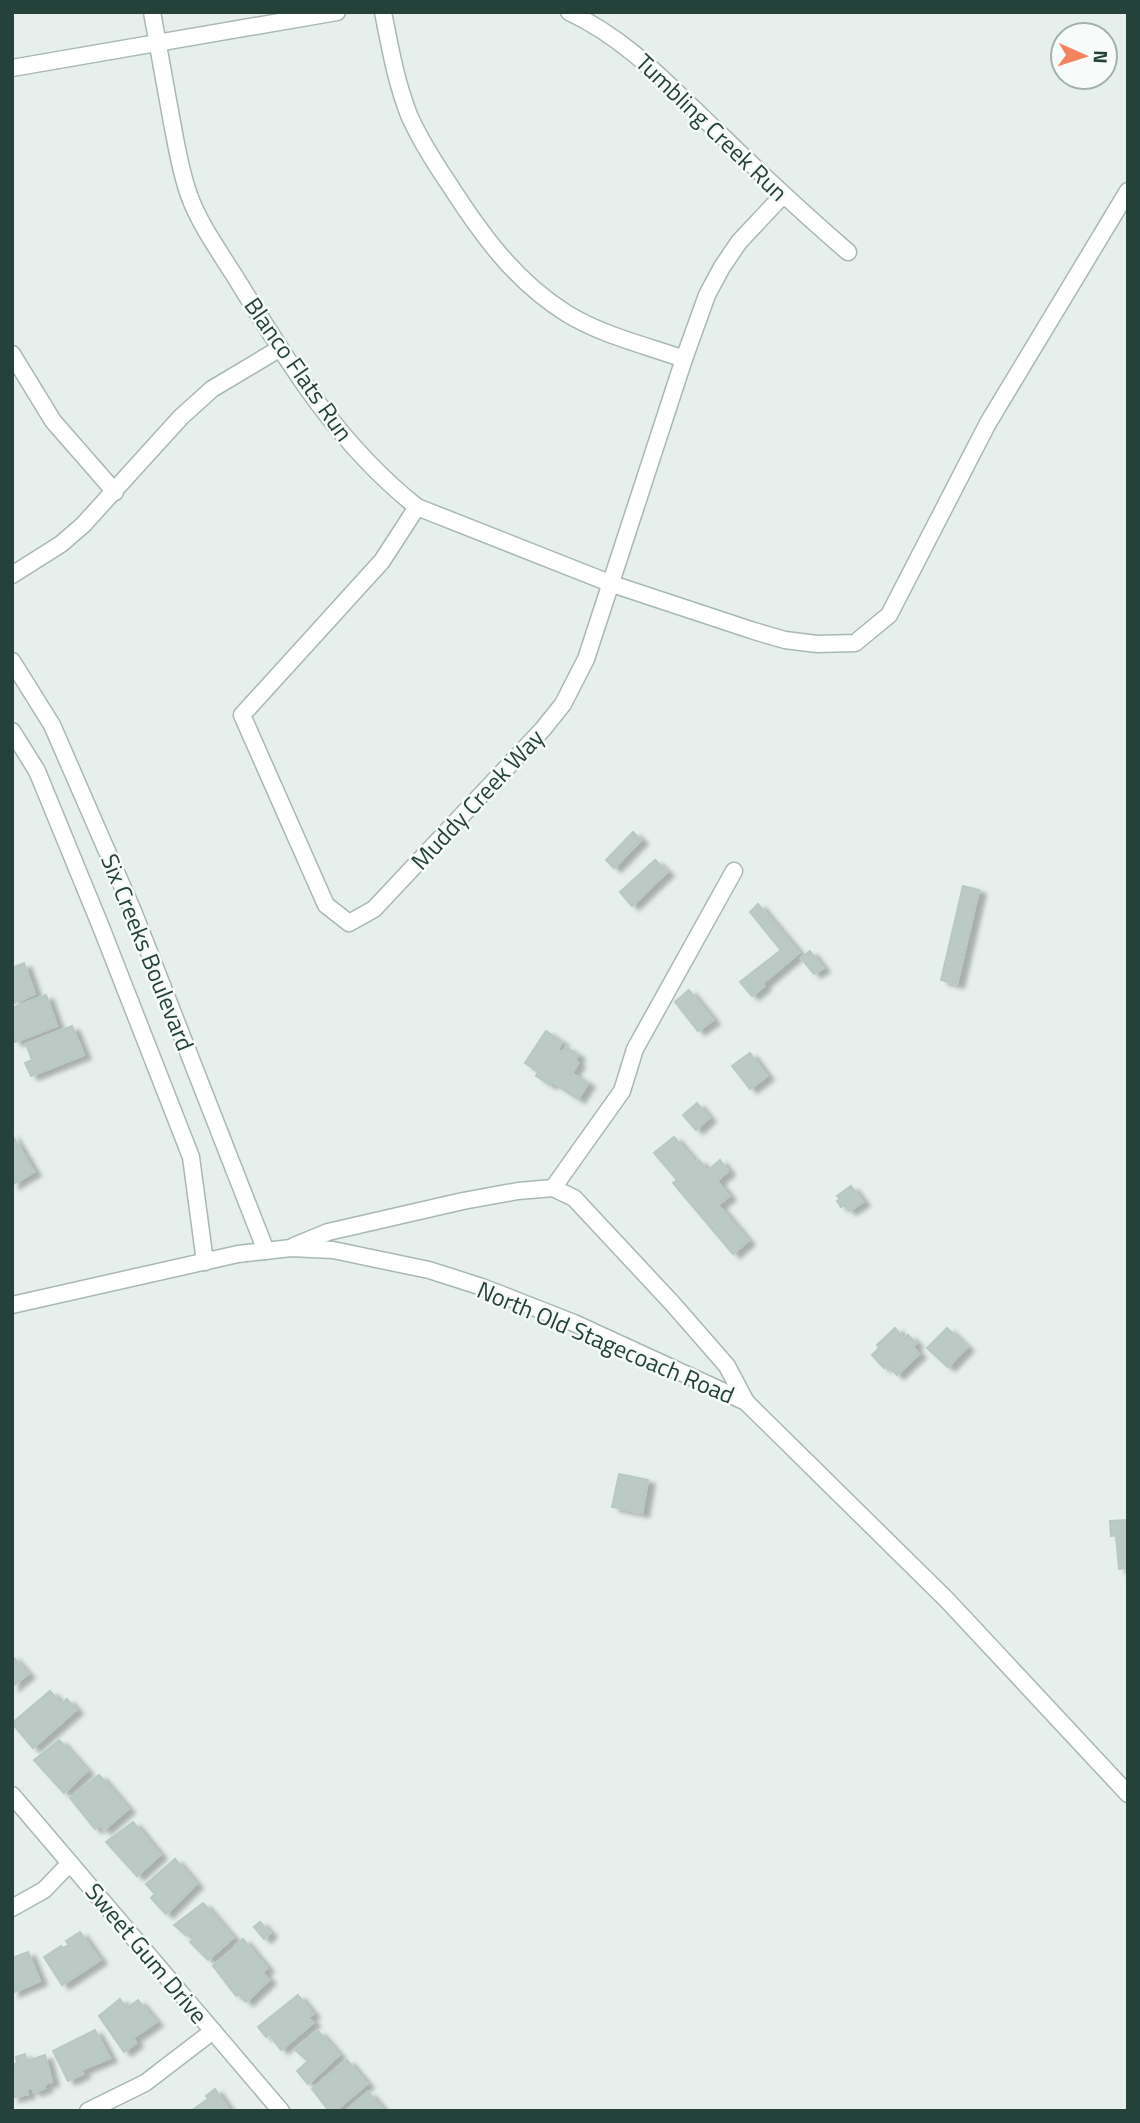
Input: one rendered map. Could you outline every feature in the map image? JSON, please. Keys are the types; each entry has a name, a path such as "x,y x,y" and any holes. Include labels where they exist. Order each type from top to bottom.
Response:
{"street":[{"name":"Blanco Flats Run","path":"152,12 181,167 190,198 279,349 341,435 392,487 417,506 612,584 785,640 817,644 855,643 889,615 988,424 1128,191"},
{"path":"12,68 337,12"},
{"path":"383,12 391,57 400,87 425,147 478,229 503,260 533,289 583,322 684,359"},
{"name":"Tumbling Creek Run","path":"569,12 593,23 637,54 783,195 848,252"},
{"name":"Muddy Creek Way","path":"417,506 382,561 242,715 326,905 349,923 374,909 563,704 586,659 707,295 739,242 783,195"},
{"path":"12,575 61,544 83,525 181,417 212,389 279,349"},
{"path":"12,354 53,421 115,492"},
{"name":"Six Creeks Boulevard","path":"12,661 57,735 133,911 265,1251"},
{"name":"Six Creeks Boulevard","path":"12,731 37,771 191,1157 205,1262"},
{"path":"553,1188 622,1091 635,1049 734,871"},
{"path":"291,1248 328,1232 463,1200 553,1188 574,1198 672,1303 727,1366 747,1402"},
{"name":"North Old Stagecoach Road","path":"12,1305 205,1262 291,1248 333,1250 429,1270 482,1287 574,1323 747,1402 947,1600 1128,1794"},
{"name":"Sweet Gum Drive","path":"12,1795 281,2111"},
{"path":"12,1908 44,1890 70,1863"},
{"path":"88,2111 145,2083 213,2031"}],"building":[{"path":"633,832 641,840 614,868 606,860"},
{"path":"655,860 667,872 632,906 620,892"},
{"path":"963,886 979,890 957,984 941,980"},
{"path":"758,904 799,953 762,984 764,986 752,996 740,982 781,950 750,912"},
{"path":"810,951 823,968 814,974 801,958"},
{"path":"24,963 35,994 12,1004 12,968"},
{"path":"689,990 713,1020 698,1031 675,1002"},
{"path":"46,995 57,1026 15,1042 12,1036 12,1008"},
{"path":"72,1026 84,1055 31,1076 25,1063 32,1060 26,1044"},
{"path":"546,1031 562,1042 558,1049 562,1053 566,1047 578,1055 575,1060 578,1063 572,1073 588,1083 578,1099 552,1082 550,1085 536,1076 538,1072 525,1063"},
{"path":"750,1053 767,1076 750,1089 732,1066"},
{"path":"697,1103 709,1118 696,1130 683,1115"},
{"path":"12,1135 34,1172 12,1185"},
{"path":"674,1137 696,1163 699,1160 707,1171 720,1160 728,1171 717,1181 729,1196 718,1205 748,1241 733,1254 673,1183 677,1180 654,1153"},
{"path":"851,1186 863,1202 849,1211 844,1205 841,1207 837,1196"},
{"path":"895,1328 904,1339 908,1335 916,1343 913,1347 919,1354 897,1375 889,1367 893,1362 891,1360 884,1368 872,1355 879,1348 877,1345"},
{"path":"947,1328 967,1347 948,1367 927,1348"},
{"path":"619,1474 648,1480 642,1513 612,1507"},
{"path":"1128,1520 1128,1568 1119,1569 1116,1535 1111,1536 1110,1521"},
{"path":"12,1656 28,1674 12,1687"},
{"path":"50,1691 61,1704 67,1699 76,1710 33,1748 12,1723"},
{"path":"59,1740 87,1771 64,1793 34,1760"},
{"path":"99,1775 128,1809 104,1830 100,1825 95,1829 70,1798"},
{"path":"133,1822 160,1855 137,1876 106,1842"},
{"path":"175,1859 196,1884 166,1914 151,1898 155,1894 146,1884"},
{"path":"203,1903 233,1938 208,1960 190,1942 195,1937 191,1933 187,1936 174,1925"},
{"path":"260,1922 270,1933 264,1939 254,1927"},
{"path":"80,1932 100,1960 62,1985 44,1957 61,1946 63,1948 69,1945 66,1941"},
{"path":"243,1939 267,1968 262,1972 269,1980 246,2002 239,1994 236,1996 213,1966"},
{"path":"28,1952 40,1981 12,1993 12,1958"},
{"path":"298,1995 313,2014 308,2017 313,2023 281,2050 269,2034 266,2037 258,2027"},
{"path":"120,1999 127,2008 138,2000 156,2022 133,2038 136,2043 124,2052 99,2016"},
{"path":"95,2030 110,2058 81,2070 83,2074 68,2081 53,2051"},
{"path":"318,2031 339,2055 308,2084 297,2071 308,2061 295,2050"},
{"path":"25,2054 27,2061 45,2055 52,2082 44,2084 45,2088 34,2092 32,2088 26,2089 28,2094 12,2098 12,2065 17,2063 16,2057"},
{"path":"347,2060 367,2084 335,2111 329,2111 312,2089"},
{"path":"215,2089 230,2111 191,2111 208,2099 206,2096"},
{"path":"368,2092 384,2111 346,2111"}]}
